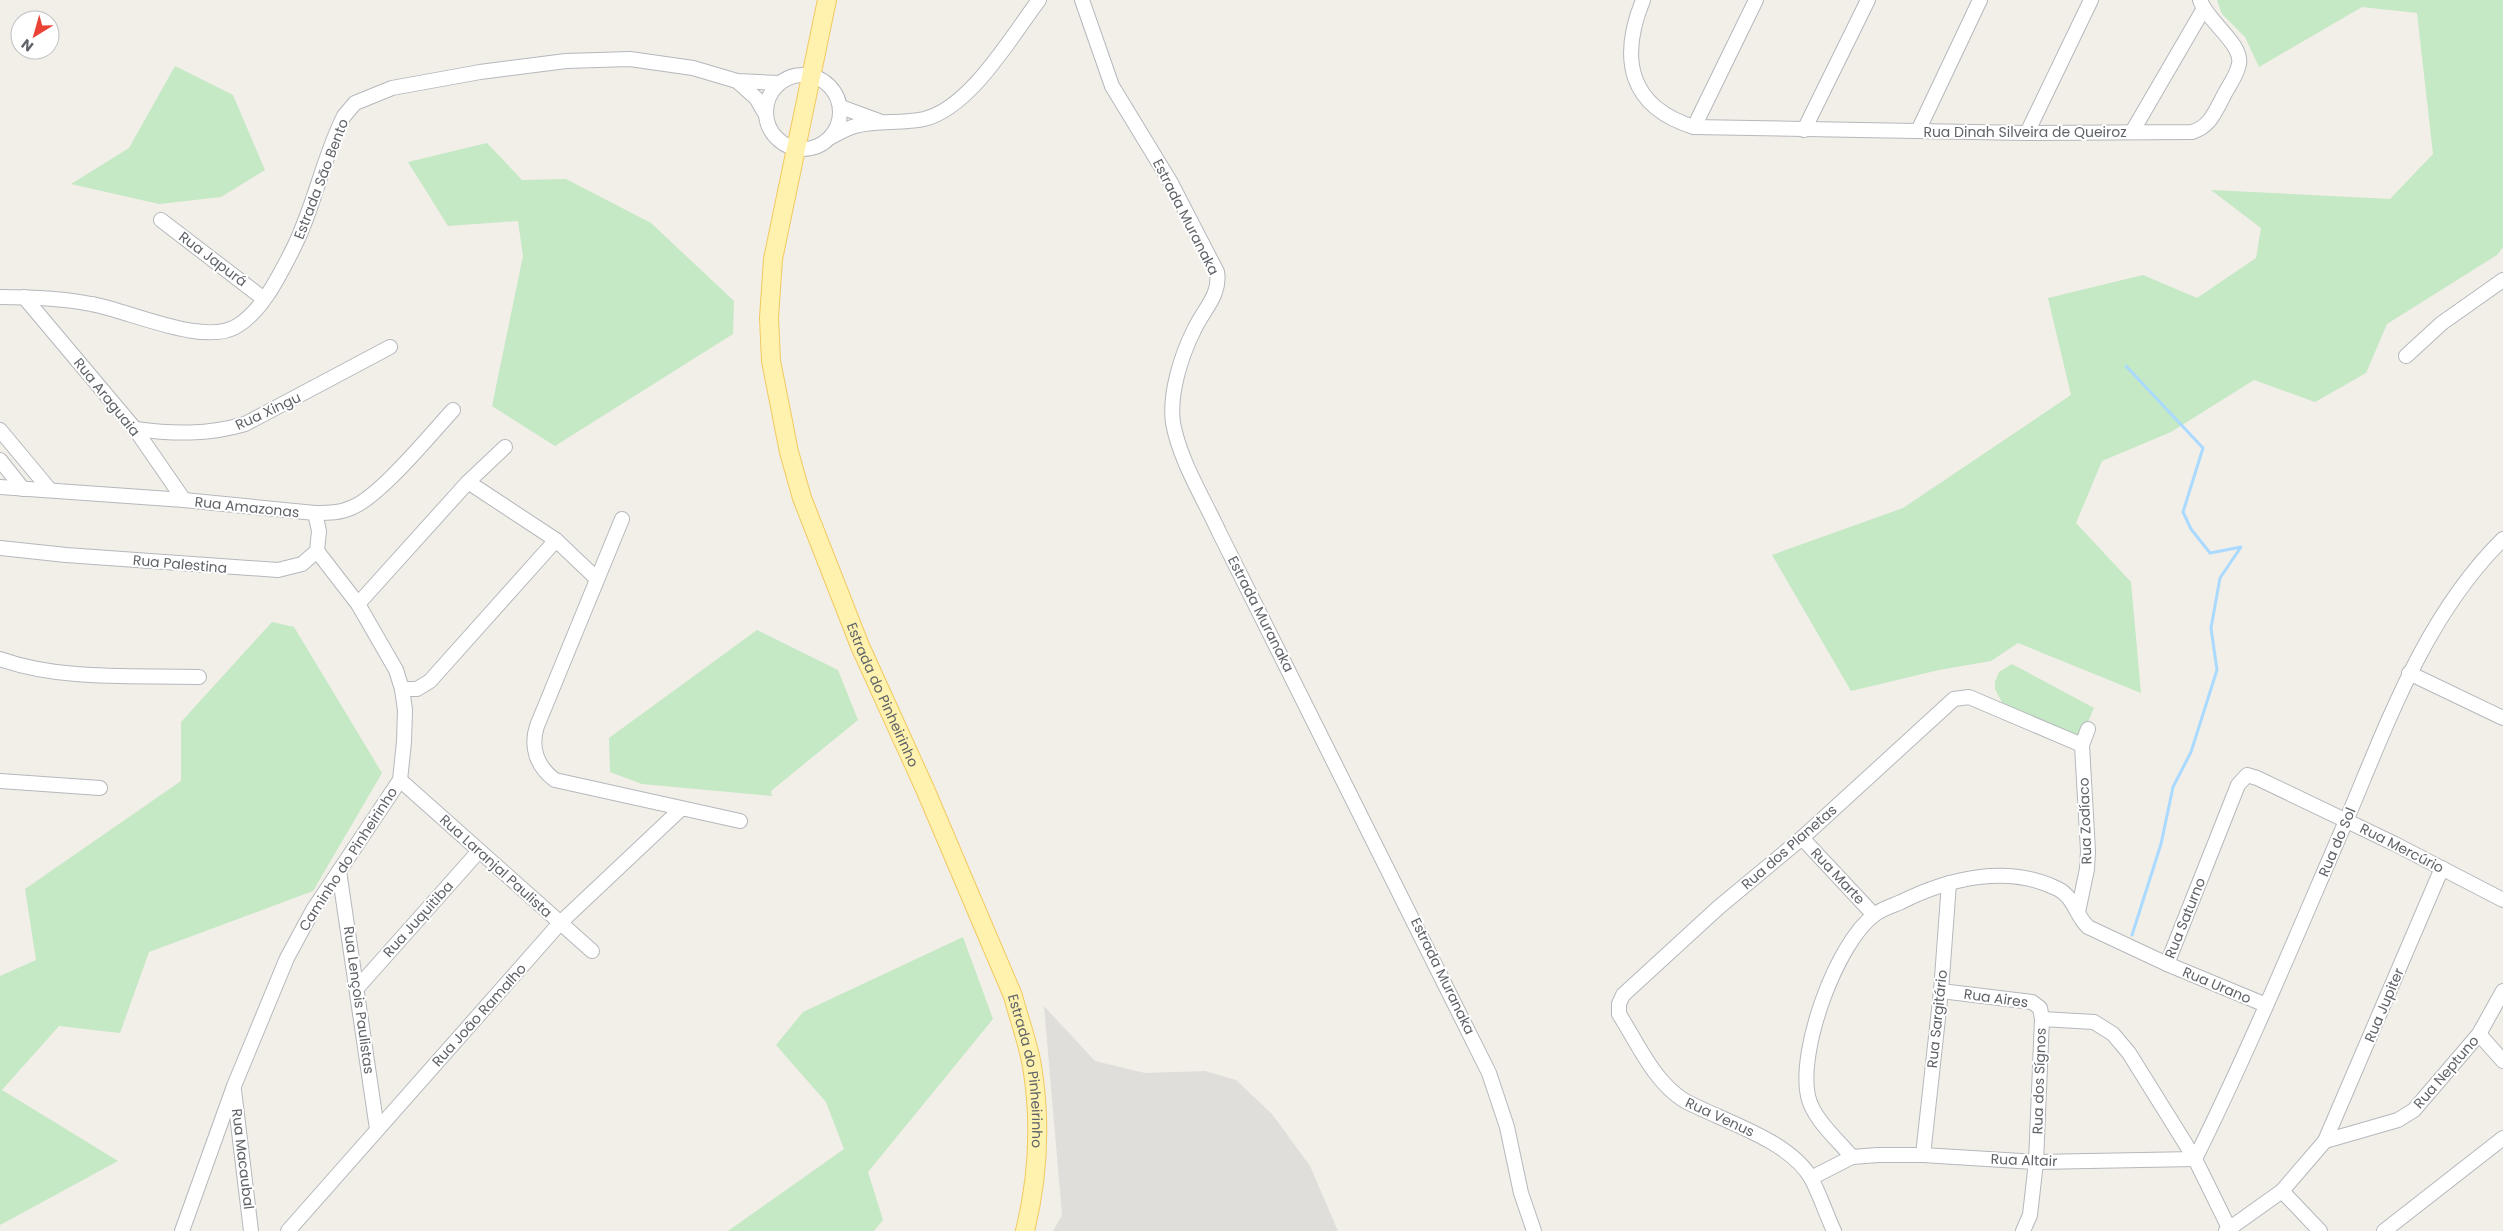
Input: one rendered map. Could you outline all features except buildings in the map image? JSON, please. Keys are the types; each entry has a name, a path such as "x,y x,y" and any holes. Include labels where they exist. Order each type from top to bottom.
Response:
{"main road":[{"name":"Estrada do Pinheirinho","path":"827,0 813,75 773,259 769,318 771,361 790,452 802,498 860,646 925,788 1013,996 1032,1066 1037,1118 1037,1154 1025,1231"}],"street":[{"path":"831,137 840,118 841,107 832,87 813,75 801,74 789,77 779,83 771,92 766,104 769,127 785,145 796,149 809,149 821,145 831,137 854,126 926,119 951,107 982,74 1039,0"},
{"name":"Estrada Muranaka","path":"1082,0 1112,86 1172,183 1217,272 1219,282 1216,293 1194,328 1186,346 1173,398 1173,422 1180,446 1220,532 1489,1073 1507,1127 1522,1193 1534,1231"},
{"name":"Rua Dinah Silveira de Queiroz","path":"1643,0 1630,41 1630,58 1634,75 1640,91 1651,105 1677,122 1694,127 2027,133 2192,132 2206,125 2236,74 2239,58 2234,46 2201,5"},
{"path":"1694,127 1756,0"},
{"path":"1804,130 1868,0"},
{"path":"1918,131 1980,0"},
{"path":"2027,133 2091,0"},
{"path":"2132,132 2201,5"},
{"name":"Estrada São Bento","path":"0,296 92,304 183,330 203,333 222,332 237,326 264,298 291,254 306,221 344,116 356,103 368,96 417,82 533,65 585,60 630,59 693,68 737,81 779,83"},
{"name":"Estrada São Bento","path":"737,81 756,98 766,115"},
{"path":"841,107 882,122"},
{"name":"Rua Japurá","path":"162,220 264,298"},
{"path":"2406,356 2442,323 2503,280"},
{"name":"Rua Araguaia","path":"24,297 135,429 184,500"},
{"name":"Rua Xingu","path":"135,429 202,433 224,430 245,424 390,347"},
{"name":"Rua Amazonas","path":"0,487 184,500 315,513 335,512 364,502 453,410"},
{"path":"0,430 50,490"},
{"path":"358,604 468,482 505,447"},
{"path":"0,460 23,489"},
{"path":"468,482 556,540 597,579"},
{"path":"315,513 319,531 317,551"},
{"path":"622,520 537,726 534,741 536,756 543,770 555,780 740,821"},
{"name":"Rua do Sol","path":"2196,1159 2235,1079 2409,673 2450,601 2503,539"},
{"path":"402,689 418,689 430,681 556,540"},
{"name":"Rua Palestina","path":"0,548 271,570 302,564 317,551"},
{"name":"Caminho do Pinheirinho","path":"182,1231 234,1086 287,958 313,910 400,780 405,710 402,689 392,662 358,604 317,551"},
{"path":"0,659 46,671 74,674 199,677"},
{"path":"2409,673 2503,718"},
{"name":"Rua dos Planetas","path":"1623,994 1719,907 1802,838 1954,699 1969,697 2082,745"},
{"name":"Rua Zodíaco","path":"2078,912 2088,860 2082,745 2088,729"},
{"name":"Rua Mercúrio","path":"2245,776 2257,778 2346,820 2503,900"},
{"name":"Rua Saturno","path":"1874,915 1922,891 1949,883 1993,875 2028,880 2059,890 2067,895 2088,927 2167,964 2238,785 2245,776"},
{"name":"Rua Laranjal Paulista","path":"400,780 592,951"},
{"path":"0,781 100,788"},
{"name":"Rua João Ramalho","path":"288,1231 560,923 681,809"},
{"name":"Rua Marte","path":"1802,838 1874,915"},
{"name":"Rua Juquitiba","path":"358,987 479,851"},
{"name":"Rua Jupiter","path":"2325,1141 2442,868"},
{"name":"Rua Lençois Paulistas","path":"339,871 358,987 377,1130"},
{"name":"Rua Sargitário","path":"1923,1155 1941,991 1949,883"},
{"path":"1811,1178 1852,1157 1813,1110 1808,1096 1809,1064 1819,1010 1834,970 1844,953 1874,915"},
{"name":"Rua Urano","path":"2167,964 2266,1005"},
{"name":"Rua Aires","path":"1941,991 2032,1002 2040,1008 2042,1018"},
{"name":"Rua Neptuno","path":"2325,1141 2398,1120 2414,1110 2479,1034 2503,991"},
{"name":"Rua Venus","path":"1623,994 1619,1004 1619,1014 1661,1082 1671,1092 1718,1118 1775,1144 1796,1159 1811,1178 1834,1231"},
{"path":"2042,1018 2094,1022 2113,1034 2129,1053 2196,1159 2227,1230 2282,1191 2325,1141"},
{"name":"Rua dos Sígnos","path":"2023,1231 2030,1215 2036,1162 2042,1018"},
{"path":"2479,1034 2503,1061"},
{"name":"Rua Macaubal","path":"234,1086 251,1231"},
{"path":"2384,1231 2503,1138"},
{"name":"Rua Altair","path":"1852,1157 1923,1155 2036,1162 2196,1159"},
{"path":"2282,1191 2320,1231"}],"shaded area":[{"path":"1044,1006 1095,1061 1145,1073 1205,1071 1236,1080 1272,1114 1310,1166 1338,1231 1053,1231 1062,1215"}],"green space":[{"path":"2217,0 2503,0 2503,247 2497,255 2387,324 2366,373 2315,402 2254,380 2171,432 2102,461 2076,523 2131,582 2141,693 2018,643 1991,661 1939,670 1851,691 1772,555 1903,508 2071,395 2048,298 2143,275 2197,298 2256,258 2261,228 2211,190 2390,199 2433,154 2417,13 2362,7 2259,67 2245,37 2222,14"},
{"path":"175,66 233,95 265,170 221,197 159,204 71,184 129,148"},
{"path":"487,143 522,180 566,179 651,223 734,301 733,334 555,446 492,406 523,256 518,221 448,226 408,162"},
{"path":"272,622 294,627 382,773 313,891 149,952 120,1033 59,1026 2,1090 118,1161 0,1225 0,976 36,960 25,889 181,781 181,722"},
{"path":"757,630 838,670 858,720 771,791 772,796 642,784 610,772 609,738"},
{"path":"2012,664 2094,708 2080,740 2004,706 1995,689 1995,682 1999,672"},
{"path":"963,937 993,1019 868,1172 883,1220 874,1231 728,1231 844,1149 826,1102 776,1045 803,1012"}],"waterway":[{"path":"2126,366 2203,448 2183,512 2191,529 2210,553 2241,547 2220,578 2211,628 2217,670 2191,752 2173,787 2161,844 2132,935"}]}
